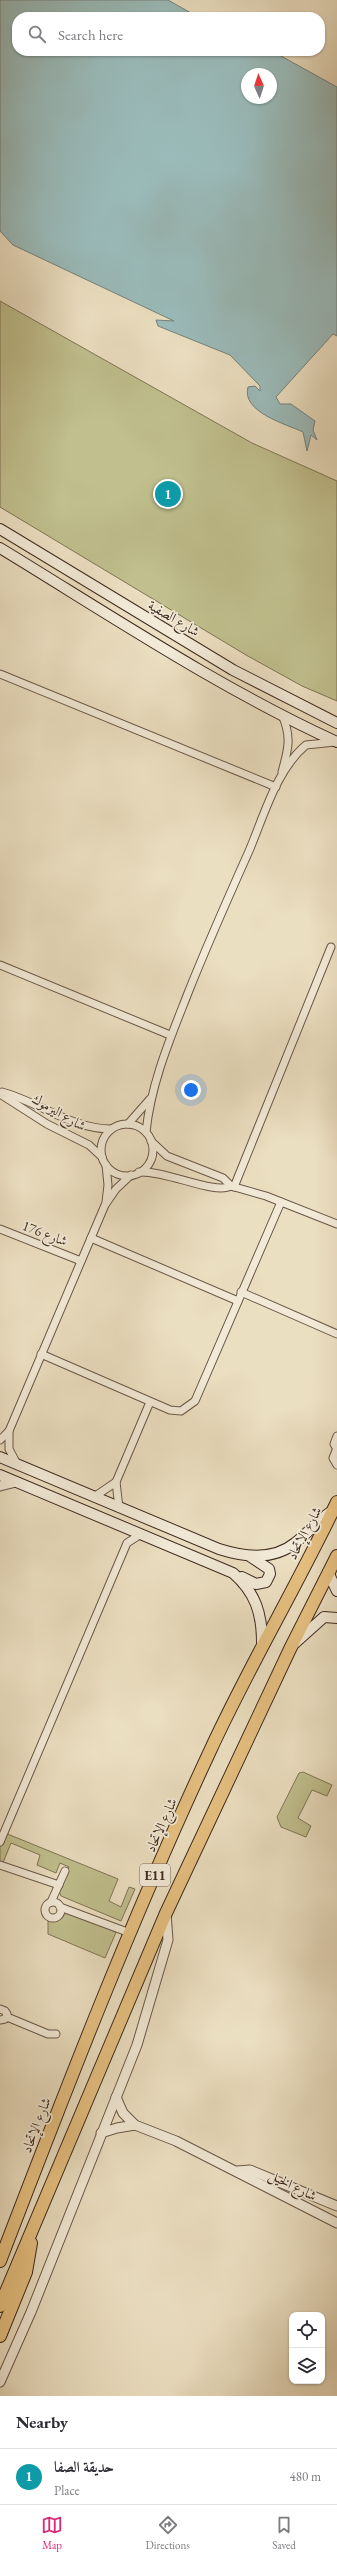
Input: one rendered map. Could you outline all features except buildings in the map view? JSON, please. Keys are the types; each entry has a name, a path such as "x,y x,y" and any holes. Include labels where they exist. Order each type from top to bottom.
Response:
{"highway":[{"name":"شارع الإتحاد","path":"0,2261 68,2083 130,1933 209,1752 262,1643 335,1506"},
{"name":"E11","path":"0,2306 166,1913 290,1649 337,1556"},
{"path":"0,2336 29,2262 31,2234"}],"main road":[{"name":"شارع الصفية","path":"0,529 233,670 337,723"},
{"path":"0,548 218,680 282,715 337,742"},
{"path":"0,1457 94,1498 219,1548 248,1556 261,1562 269,1569 270,1574 266,1582 256,1584 0,1475"},
{"path":"248,1556 266,1556 288,1548 335,1506"},
{"path":"328,1572 337,1591"},
{"path":"233,1574 249,1589 258,1607 262,1643"},
{"path":"290,1649 316,1622 324,1617 337,1618"}],"street":[{"path":"0,674 278,784"},
{"path":"278,784 289,745 288,729 282,715"},
{"path":"146,1132 152,1095 170,1035 207,943 278,784 296,753 306,745 316,742 337,742"},
{"path":"233,1187 331,947"},
{"path":"0,966 170,1035"},
{"name":"شارع اليرموك","path":"0,1092 31,1102 87,1127 111,1129"},
{"name":"شارع اليرموك","path":"0,1092 38,1119 89,1145 102,1157"},
{"path":"131,1175 117,1173 106,1164 102,1157 102,1142 111,1129 128,1124 145,1106 152,1095"},
{"path":"128,1124 141,1128 146,1132 151,1141 167,1156 223,1178 233,1187 281,1202 337,1224"},
{"path":"139,1172 149,1162 152,1156 151,1141"},
{"path":"105,1205 108,1185 106,1164"},
{"path":"0,1440 9,1431 105,1205 116,1189 131,1175 139,1172 161,1173 218,1189 233,1187"},
{"path":"41,1354 176,1412 191,1406 281,1202"},
{"name":"شارع 176","path":"0,1229 81,1261"},
{"path":"91,1238 238,1301"},
{"path":"241,1292 337,1334"},
{"path":"119,1508 116,1482 150,1402"},
{"path":"9,1431 9,1449 17,1465"},
{"path":"337,1436 334,1444 337,1449 332,1458 337,1464"},
{"path":"0,1486 16,1482"},
{"path":"94,1498 116,1482"},
{"path":"124,1527 128,1543"},
{"path":"0,1842 128,1543 141,1534"},
{"path":"0,1865 59,1885"},
{"path":"60,1907 57,1916 50,1917 45,1909 51,1902 65,1871"},
{"path":"51,1902 56,1903 60,1907 130,1933"},
{"path":"0,2382 31,2312 136,2045 168,1940 166,1913"},
{"path":"0,2007 5,2011 3,2018 48,2034 56,2034"},
{"name":"شارع الخيل","path":"116,2097 123,2113 135,2125 176,2141 337,2223"},
{"path":"101,2133 117,2128 135,2125"},
{"name":"شارع الخيل","path":"237,2171 250,2170 337,2206"}],"shaded area":[{"path":"0,301 252,443 337,481 337,701 302,686 246,655 0,507"},
{"path":"303,1772 332,1785 327,1796 312,1790 298,1818 311,1826 306,1837 281,1827 277,1817 299,1773"},
{"path":"5,1833 118,1879 109,1901 121,1907 129,1887 135,1889 121,1921 61,1896 59,1891 69,1867 60,1863 56,1873 37,1865 40,1855 11,1843 0,1870 0,1844"},
{"path":"64,1908 117,1930 105,1958 48,1934 48,1920 58,1917"}],"water":[{"path":"0,0 168,0 189,12 12,12 12,56 281,56 337,87 337,336 333,334 276,397 280,404 291,404 315,421 313,430 317,440 311,435 307,451 303,432 276,421 258,410 251,403 248,396 248,387 255,386 260,391 260,386 230,355 158,326 156,320 174,321 13,245 0,231"}],"place":[{"name":"حديقة الصفا","path":"168,494"}]}
